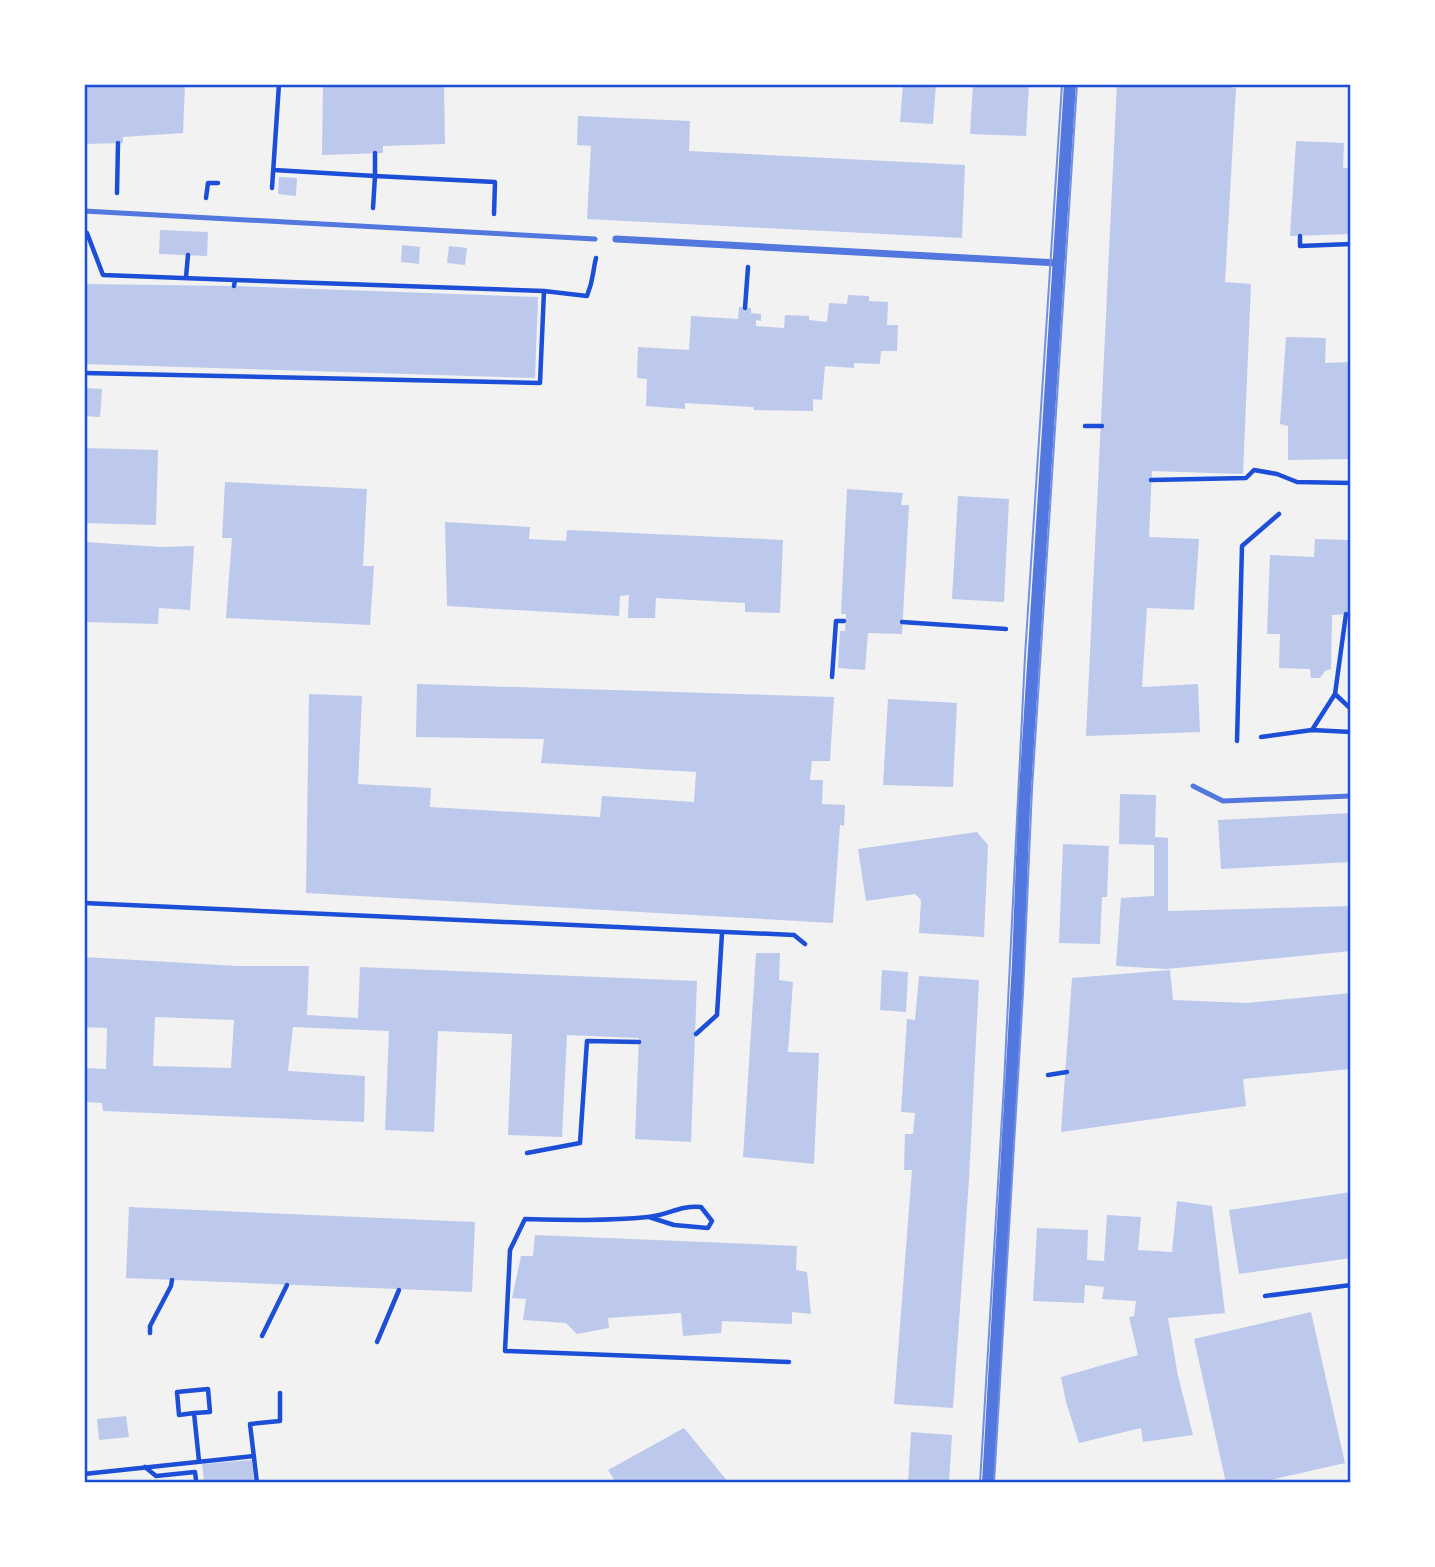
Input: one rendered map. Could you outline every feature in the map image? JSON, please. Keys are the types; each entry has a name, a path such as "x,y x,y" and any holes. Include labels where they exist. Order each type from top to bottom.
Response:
{"street":[{"path":"988,1483 1018,964 1024,807 1070,84"},
{"path":"616,239 1059,263"}],"lane":[{"path":"84,211 595,239"},
{"path":"1193,786 1223,801 1351,796"}],"path":[{"path":"272,188 279,84"},
{"path":"117,194 118,143"},
{"path":"372,226 375,153"},
{"path":"274,170 495,182 494,216"},
{"path":"206,199 208,183 218,183"},
{"path":"84,233 87,233 103,275 186,277 235,283 397,285 477,293 544,292 587,296 595,278 599,249"},
{"path":"1300,236 1300,246 1351,244"},
{"path":"186,277 188,255"},
{"path":"745,308 748,265"},
{"path":"156,284 157,277"},
{"path":"396,292 397,285"},
{"path":"84,373 540,383 544,292"},
{"path":"1085,426 1102,426"},
{"path":"1151,480 1246,478 1254,470 1277,474 1297,482 1351,483"},
{"path":"1237,741 1242,546 1279,514"},
{"path":"1312,730 1335,694 1346,614"},
{"path":"831,677 836,621 845,621"},
{"path":"902,622 1006,629"},
{"path":"1335,694 1351,709"},
{"path":"1261,737 1312,730 1351,732"},
{"path":"84,903 794,935 805,944"},
{"path":"696,1034 717,1015 722,933"},
{"path":"527,1153 580,1143 587,1041 639,1042"},
{"path":"1052,1075 1067,1072"},
{"path":"649,1217 674,1225 708,1228 712,1221 701,1207 686,1206 664,1215 615,1220 525,1219 510,1250 505,1351 789,1363"},
{"path":"150,1333 150,1326 172,1286 172,1280"},
{"path":"262,1336 287,1285"},
{"path":"1265,1296 1351,1285"},
{"path":"377,1342 399,1290"},
{"path":"208,1389 210,1412 194,1413 179,1415 177,1392 208,1389"},
{"path":"257,1483 250,1424 280,1421 280,1393"},
{"path":"194,1413 199,1461"},
{"path":"84,1474 254,1456"},
{"path":"145,1466 156,1476 195,1472 196,1480"}],"building":[{"path":"84,84 185,84 183,133 123,137 123,143 84,144"},
{"path":"323,84 444,84 445,144 383,146 383,153 322,155"},
{"path":"903,84 936,84 933,124 900,122"},
{"path":"973,84 1029,84 1026,136 970,134"},
{"path":"1117,84 1233,84 1233,88 1236,88 1225,282 1251,284 1243,474 1152,471 1149,537 1199,539 1194,610 1147,608 1142,687 1198,684 1200,732 1086,736"},
{"path":"578,116 690,121 689,151 965,165 962,238 587,219 591,146 577,145"},
{"path":"1296,141 1344,143 1343,168 1351,168 1351,234 1290,236"},
{"path":"279,177 297,178 296,196 278,194"},
{"path":"160,230 208,232 207,256 159,254"},
{"path":"402,245 420,247 419,264 401,262"},
{"path":"449,246 467,248 465,265 447,263"},
{"path":"84,284 234,286 538,297 535,378 84,364"},
{"path":"848,295 869,296 869,301 888,302 887,325 898,325 897,351 881,351 880,364 854,363 854,368 825,366 822,400 813,399 813,411 754,410 753,407 685,403 685,409 646,406 647,379 637,378 638,347 689,350 691,316 738,319 739,307 751,308 751,313 761,314 761,321 756,320 756,326 784,328 785,315 809,316 809,320 827,322 829,303 847,304"},
{"path":"1286,337 1326,338 1325,363 1351,362 1351,459 1288,460 1288,426 1280,424"},
{"path":"84,388 102,389 100,417 84,416"},
{"path":"84,448 158,450 156,525 84,523"},
{"path":"225,482 367,489 363,566 374,566 370,625 226,618 232,538 222,538"},
{"path":"847,489 903,493 901,505 909,505 902,634 868,633 865,670 838,668 840,631 845,631 846,614 841,614"},
{"path":"958,496 1009,499 1004,602 952,599"},
{"path":"445,522 530,527 529,539 566,541 567,530 783,540 780,613 745,612 745,603 656,598 655,618 628,618 629,595 620,596 619,616 447,606"},
{"path":"1315,539 1351,540 1351,614 1332,615 1331,669 1325,671 1320,678 1311,678 1310,669 1279,668 1280,634 1267,634 1270,555 1314,557"},
{"path":"84,542 161,547 194,546 190,610 159,608 158,624 84,622"},
{"path":"417,684 834,697 830,761 812,761 810,780 823,780 822,804 845,805 844,826 840,825 833,923 306,893 309,694 362,696 358,784 431,788 430,807 600,817 602,796 694,802 696,772 541,763 544,739 416,737"},
{"path":"888,699 957,703 953,787 883,785"},
{"path":"1120,794 1156,795 1155,837 1168,838 1168,911 1351,906 1351,951 1166,969 1116,966 1121,898 1154,896 1154,845 1119,844"},
{"path":"1351,813 1351,862 1221,869 1218,820"},
{"path":"977,832 988,845 984,937 919,933 921,900 915,894 866,901 858,849"},
{"path":"1063,844 1109,846 1107,897 1102,897 1100,944 1059,943"},
{"path":"756,953 780,953 779,980 793,982 788,1052 819,1053 814,1164 743,1157"},
{"path":"84,957 238,966 309,966 307,1015 358,1018 360,967 697,981 691,1142 635,1139 639,1038 567,1035 562,1137 508,1135 512,1034 438,1031 434,1132 385,1130 389,1031 293,1027 288,1071 365,1076 364,1122 103,1111 102,1103 84,1102 84,1068 106,1069 107,1028 84,1027","holes":["155,1017 234,1020 231,1068 153,1066"]},
{"path":"882,970 908,972 906,1012 880,1010"},
{"path":"1170,970 1173,1000 1247,1003 1351,993 1351,1069 1243,1079 1246,1106 1061,1132 1072,978"},
{"path":"919,976 979,980 953,1408 894,1404 912,1170 904,1170 905,1134 913,1134 915,1113 901,1112 907,1019 915,1020"},
{"path":"1351,1192 1351,1258 1239,1274 1229,1210"},
{"path":"1177,1201 1212,1206 1225,1313 1168,1318 1178,1376 1193,1435 1143,1442 1141,1428 1079,1443 1061,1377 1138,1355 1129,1317 1134,1316 1136,1301 1102,1299 1104,1287 1085,1285 1084,1303 1033,1301 1037,1228 1088,1230 1087,1260 1104,1261 1107,1215 1141,1217 1138,1250 1172,1252"},
{"path":"129,1207 475,1222 472,1292 126,1278"},
{"path":"535,1235 797,1246 796,1270 807,1272 811,1314 792,1312 792,1324 722,1321 721,1333 683,1336 681,1313 608,1318 609,1328 577,1334 566,1323 523,1320 526,1299 512,1298 521,1256 533,1256"},
{"path":"1311,1312 1345,1463 1257,1483 1226,1483 1194,1339"},
{"path":"126,1416 129,1437 99,1440 97,1419"},
{"path":"684,1428 729,1483 616,1483 608,1470"},
{"path":"911,1432 952,1435 949,1483 908,1483"},
{"path":"252,1460 254,1483 188,1483 204,1479 202,1464"}],"tram line":[{"path":"980,1483 1004,1084 1025,656 1062,84"},
{"path":"994,1483 1023,993 1032,789 1077,84"}]}
